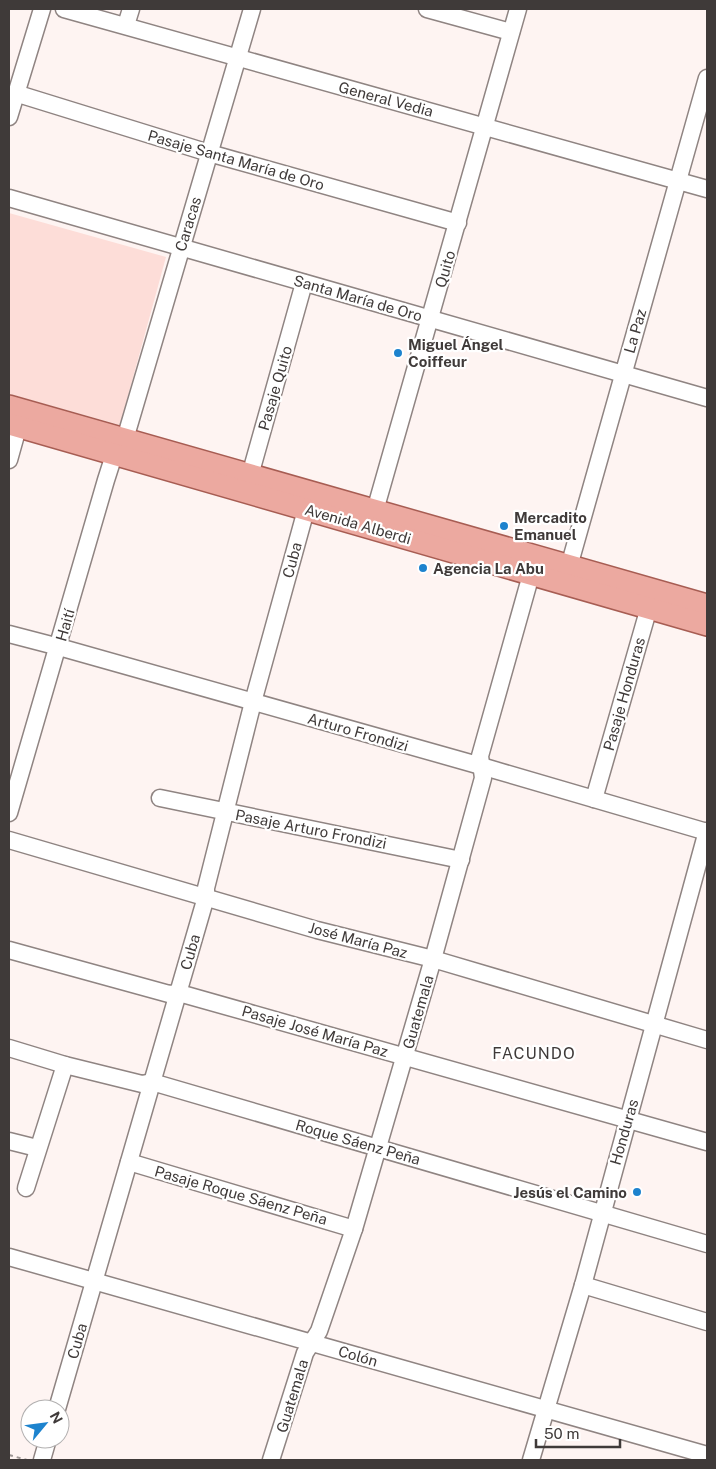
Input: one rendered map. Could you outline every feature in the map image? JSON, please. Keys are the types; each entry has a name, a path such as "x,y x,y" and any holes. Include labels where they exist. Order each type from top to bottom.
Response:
{"main road":[{"name":"Avenida Alberdi","path":"15,417 651,599 707,624"},
{"name":"Avenida Alberdi","path":"651,599 707,605"}],"street":[{"path":"9,117 42,9"},
{"name":"General Vedia","path":"64,9 707,189"},
{"path":"126,25 131,9"},
{"name":"Caracas","path":"120,447 252,9"},
{"path":"427,9 511,32"},
{"name":"Quito","path":"372,519 518,9"},
{"name":"La Paz","path":"566,575 707,78"},
{"name":"Pasaje Santa María de Oro","path":"15,93 209,153 458,222"},
{"name":"Santa María de Oro","path":"9,198 707,398"},
{"name":"Pasaje Quito","path":"248,483 304,283"},
{"path":"9,460 15,417"},
{"name":"Haití","path":"9,812 120,447"},
{"name":"Cuba","path":"60,1399 206,897 206,888 253,702 308,501"},
{"name":"Guatemala","path":"271,1460 305,1353 319,1331 354,1228 433,959 483,778 480,756 533,565"},
{"name":"Pasaje Honduras","path":"594,799 651,599"},
{"name":"Arturo Frondizi","path":"9,634 481,766 707,832"},
{"name":"Pasaje Arturo Frondizi","path":"160,798 461,860"},
{"name":"Honduras","path":"531,1460 583,1285 707,832"},
{"name":"José María Paz","path":"9,840 317,930 433,959 707,1040"},
{"name":"Pasaje José María Paz","path":"9,950 169,994 179,992 707,1142"},
{"name":"Roque Sáenz Peña","path":"9,1048 65,1065 142,1084 152,1082 707,1244"},
{"path":"26,1188 37,1148 65,1065"},
{"path":"9,1141 37,1148"},
{"name":"Pasaje Roque Sáenz Peña","path":"129,1162 354,1228"},
{"name":"Colón","path":"9,1257 707,1455"},
{"path":"583,1285 707,1322"}],"path":[{"path":"9,1455 27,1460"}],"shaded area":[{"path":"9,213 166,257 120,425 9,394"}],"place":[{"name":"Miguel Ángel Coiffeur","path":"398,353"},
{"name":"Mercadito Emanuel","path":"504,526"},
{"name":"Agencia La Abu","path":"423,568"},
{"name":"Jesús el Camino","path":"637,1192"}],"district":[{"name":"FACUNDO","path":"534,1053"}]}
